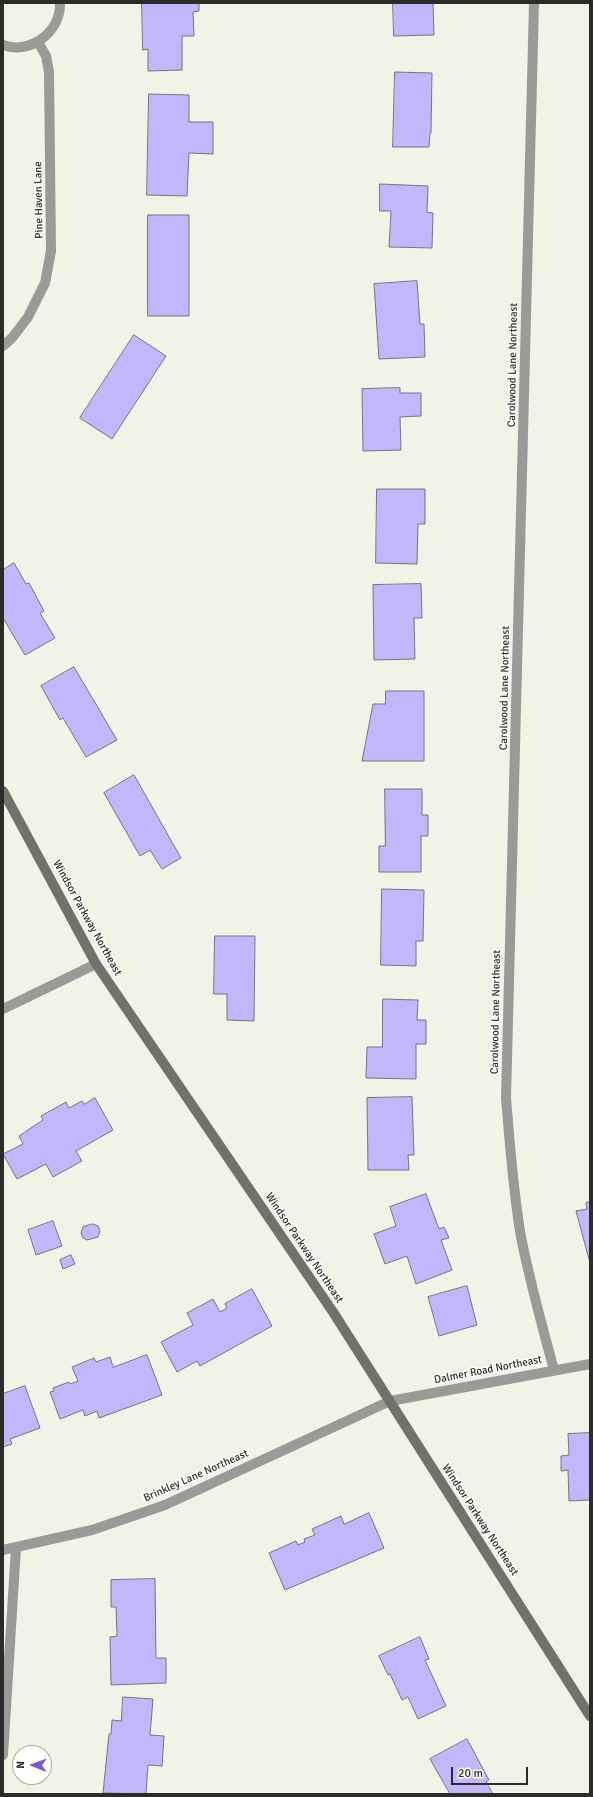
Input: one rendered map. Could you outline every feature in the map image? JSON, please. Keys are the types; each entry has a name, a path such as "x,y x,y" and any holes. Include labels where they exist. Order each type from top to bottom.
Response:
{"street":[{"path":"3,45 8,47 23,47 38,42 48,34 57,22 60,3"},
{"name":"Carolwood Lane Northeast","path":"534,3 506,1098 512,1167 521,1236 535,1303 554,1370"},
{"name":"Pine Haven Lane","path":"3,346 12,338 28,317 44,283 52,251 49,72 46,56 38,42"},
{"name":"Windsor Parkway Northeast","path":"3,791 96,964 333,1312 590,1716"},
{"path":"3,1008 96,964"},
{"name":"Dalmer Road Northeast","path":"390,1401 590,1364"},
{"name":"Brinkley Lane Northeast","path":"3,1550 92,1530 165,1505 390,1401"},
{"path":"3,1755 16,1548"}],"building":[{"path":"142,3 199,3 199,11 193,12 194,36 182,36 182,70 148,71 148,49 143,50"},
{"path":"393,3 433,3 434,35 394,36"},
{"path":"395,72 432,73 431,133 429,147 393,147"},
{"path":"149,94 189,95 189,122 213,122 213,154 189,153 187,196 147,195"},
{"path":"380,184 428,186 427,212 433,213 432,248 389,247 391,211 380,211"},
{"path":"148,215 189,215 189,316 148,316"},
{"path":"417,281 420,324 424,324 425,357 379,359 374,284"},
{"path":"134,335 166,356 112,439 80,418"},
{"path":"400,388 400,393 421,393 421,416 400,417 401,450 363,451 362,389"},
{"path":"377,489 425,489 425,524 418,524 417,564 376,563"},
{"path":"14,563 26,584 29,583 44,611 40,613 55,638 25,655 3,618 3,570"},
{"path":"421,584 422,618 414,618 415,659 374,660 373,585"},
{"path":"74,667 117,740 86,757 63,718 60,720 41,686"},
{"path":"386,691 424,691 424,761 362,761 373,704 385,704"},
{"path":"134,775 181,858 162,869 150,850 140,856 104,793"},
{"path":"385,789 422,789 422,815 428,815 428,836 421,836 421,872 379,872 379,846 385,846"},
{"path":"382,889 424,890 423,941 416,941 416,966 381,965"},
{"path":"215,936 255,936 254,1021 227,1020 227,994 214,994"},
{"path":"383,999 418,1000 417,1020 426,1020 426,1044 416,1044 416,1079 366,1078 367,1047 382,1047"},
{"path":"412,1097 414,1155 408,1155 409,1170 368,1170 367,1098"},
{"path":"95,1098 113,1130 76,1151 82,1161 53,1177 46,1164 17,1179 3,1154 23,1144 19,1136 43,1120 41,1116 66,1102 69,1108 82,1101 84,1104"},
{"path":"426,1194 439,1229 444,1227 449,1238 441,1240 452,1270 416,1284 407,1256 385,1264 374,1234 396,1226 390,1207"},
{"path":"590,1202 590,1263 576,1211 587,1209 586,1203"},
{"path":"53,1221 62,1246 36,1255 28,1230"},
{"path":"93,1224 98,1226 100,1231 98,1237 87,1240 83,1238 81,1233 83,1227"},
{"path":"71,1255 75,1264 63,1269 60,1260"},
{"path":"467,1286 477,1325 439,1336 428,1297"},
{"path":"252,1289 272,1326 200,1366 197,1361 177,1372 161,1342 193,1325 187,1313 213,1299 220,1312 227,1308 225,1304"},
{"path":"147,1355 162,1395 99,1418 97,1411 85,1416 83,1410 60,1419 50,1392 54,1391 53,1388 69,1382 70,1384 78,1381 72,1367 94,1358 96,1362 110,1357 113,1367"},
{"path":"25,1386 40,1428 10,1439 12,1444 3,1447 3,1394"},
{"path":"590,1433 590,1500 569,1501 568,1470 561,1471 561,1456 569,1455 568,1434"},
{"path":"369,1513 384,1548 285,1590 269,1553 296,1541 298,1545 305,1542 304,1539 315,1535 312,1529 341,1516 344,1524"},
{"path":"155,1579 156,1658 166,1658 166,1683 111,1685 110,1637 117,1636 116,1607 111,1607 111,1580"},
{"path":"420,1637 429,1659 425,1660 446,1706 418,1719 408,1697 402,1700 390,1674 388,1675 379,1656"},
{"path":"123,1697 153,1699 150,1735 164,1736 162,1766 148,1765 146,1794 103,1793 109,1734 111,1734 112,1720 121,1721"},
{"path":"467,1739 489,1780 486,1782 493,1794 450,1794 430,1759"}]}
